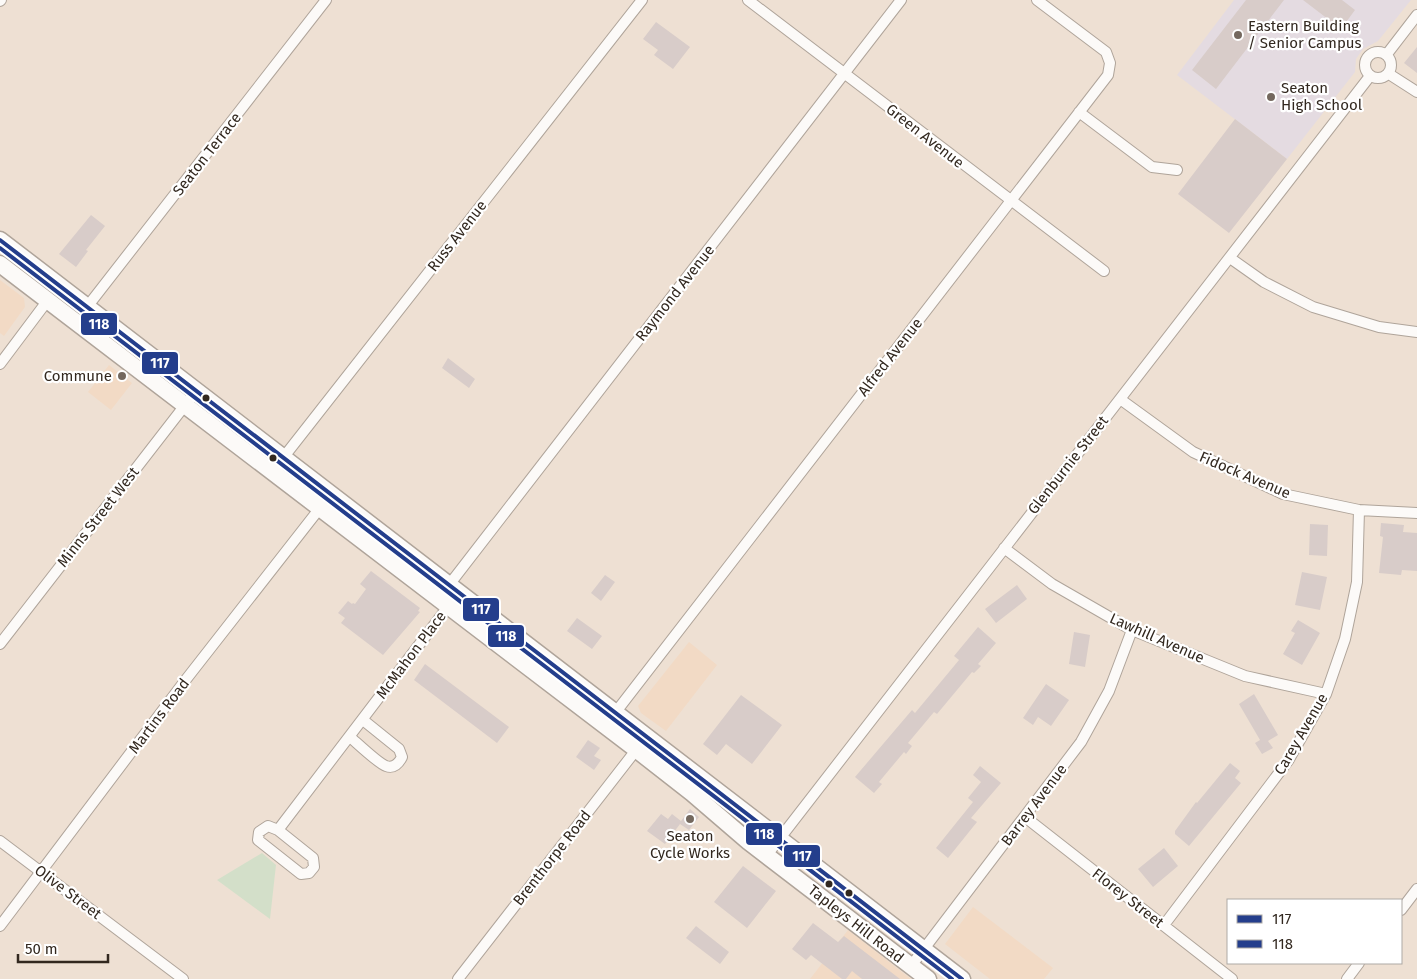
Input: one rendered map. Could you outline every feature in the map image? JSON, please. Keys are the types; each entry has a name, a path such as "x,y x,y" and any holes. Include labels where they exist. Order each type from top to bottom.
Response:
{"main road":[{"name":"Tapleys Hill Road","path":"0,240 923,950 954,977"},
{"name":"Tapleys Hill Road","path":"0,264 637,750 766,855 928,979"}],"street":[{"name":"Seaton Terrace","path":"87,307 326,0"},
{"name":"Russ Avenue","path":"272,472 642,0"},
{"name":"Green Avenue","path":"748,0 1104,271"},
{"name":"Raymond Avenue","path":"449,585 900,0"},
{"name":"Alfred Avenue","path":"605,726 1108,75 1110,64 1106,52 1037,0"},
{"path":"1387,54 1417,15"},
{"path":"1374,52 1387,54 1392,61 1391,70 1388,74 1382,78 1370,76 1365,64 1368,56 1374,52"},
{"path":"1388,74 1417,92"},
{"name":"Glenburnie Street","path":"766,855 1370,76"},
{"path":"1080,112 1152,167 1177,170"},
{"path":"1230,258 1264,282 1314,307 1379,327 1417,332"},
{"path":"0,364 48,300"},
{"name":"Minns Street West","path":"0,644 196,391"},
{"name":"Fidock Avenue","path":"1120,399 1194,452 1283,494 1359,510 1417,513"},
{"name":"Martins Road","path":"0,926 184,682 320,508"},
{"name":"Carey Avenue","path":"1164,925 1288,761 1326,694 1345,639 1357,582 1359,510"},
{"name":"Lawhill Avenue","path":"1004,548 1052,584 1132,630 1245,676 1326,694"},
{"name":"McMahon Place","path":"278,830 448,606 449,585"},
{"name":"Barrey Avenue","path":"910,966 1081,742 1109,691 1132,630"},
{"path":"350,737 386,766 395,766 400,762 402,757 399,749 363,720"},
{"name":"Brenthorpe Road","path":"458,979 646,737"},
{"name":"Florey Street","path":"1025,817 1232,979"},
{"path":"268,826 278,830 313,858 314,867 309,873 301,874 258,840 259,832 268,826"},
{"name":"Olive Street","path":"0,841 183,979"},
{"path":"1402,909 1417,889"},
{"path":"1347,979 1358,964"}],"shaded area":[{"name":"Seaton High School","path":"1234,0 1411,0 1378,41 1363,49 1356,59 1355,72 1287,159 1177,75"},
{"path":"0,280 24,298 25,307 4,336 0,333"},
{"path":"109,365 132,383 111,410 88,392"},
{"path":"689,642 717,665 666,731 641,713 638,706"},
{"path":"973,907 1053,968 1044,979 990,979 945,944"},
{"path":"848,930 911,979 810,979"}],"green space":[{"path":"262,853 276,865 270,919 217,880"}],"building":[{"name":"Eastern Building / Senior Campus","path":"1246,0 1284,0 1216,89 1192,70"},
{"path":"1303,0 1342,0 1355,10 1341,29"},
{"path":"656,22 690,47 673,69 654,55 658,50 643,39"},
{"path":"1417,47 1417,73 1404,63"},
{"path":"1235,119 1287,159 1229,233 1178,194"},
{"path":"91,215 105,226 86,250 88,251 76,267 59,254"},
{"path":"448,358 475,379 469,388 442,368"},
{"path":"1381,523 1404,525 1403,532 1417,533 1417,571 1402,570 1401,575 1379,573 1383,537 1380,536"},
{"path":"1310,524 1328,525 1327,556 1309,555"},
{"path":"371,571 420,608 418,611 420,612 383,655 341,623 345,618 338,613 348,601 355,604 366,589 360,584"},
{"path":"1302,572 1327,577 1320,610 1295,605"},
{"path":"605,575 615,582 601,601 591,593"},
{"path":"1017,585 1027,599 996,623 985,609"},
{"path":"577,618 602,636 592,649 567,631"},
{"path":"1298,620 1320,633 1302,665 1283,654 1295,633 1291,631"},
{"path":"978,627 996,643 978,664 981,666 974,673 972,672 937,714 934,712 908,743 912,746 906,754 904,752 879,782 882,784 874,793 855,777 912,710 915,713 959,660 954,656"},
{"path":"1074,632 1090,635 1085,667 1069,664"},
{"path":"425,664 509,727 497,743 414,680"},
{"path":"1046,684 1069,700 1051,726 1038,717 1033,725 1023,718"},
{"path":"1254,694 1278,735 1268,741 1273,748 1262,754 1255,743 1260,740 1239,704"},
{"path":"741,695 782,725 752,764 726,744 717,755 703,744"},
{"path":"588,740 600,748 594,756 601,760 594,770 576,757"},
{"path":"1230,763 1240,771 1235,778 1241,783 1189,846 1175,834 1175,831 1196,802"},
{"path":"980,766 1001,783 971,818 977,822 948,858 936,848 973,802 968,798 981,782 973,775"},
{"path":"690,809 699,817 689,830 680,824 665,844 647,831 661,814 668,819 672,814 681,821"},
{"path":"1164,848 1178,866 1153,887 1138,869"},
{"path":"743,866 776,891 747,928 714,902"},
{"path":"813,923 838,942 844,936 900,979 862,979 852,971 846,979 842,979 811,955 806,960 792,949"},
{"path":"696,926 729,952 720,964 686,938"}],"transit line":[{"name":"117","path":"0,240 962,979"},
{"name":"118","path":"0,248 952,979"}],"place":[{"name":"Eastern Building / Senior Campus","path":"1238,35"},
{"name":"Seaton High School","path":"1271,97"},
{"name":"Commune","path":"122,376"},
{"name":"Seaton Cycle Works","path":"690,819"}]}
